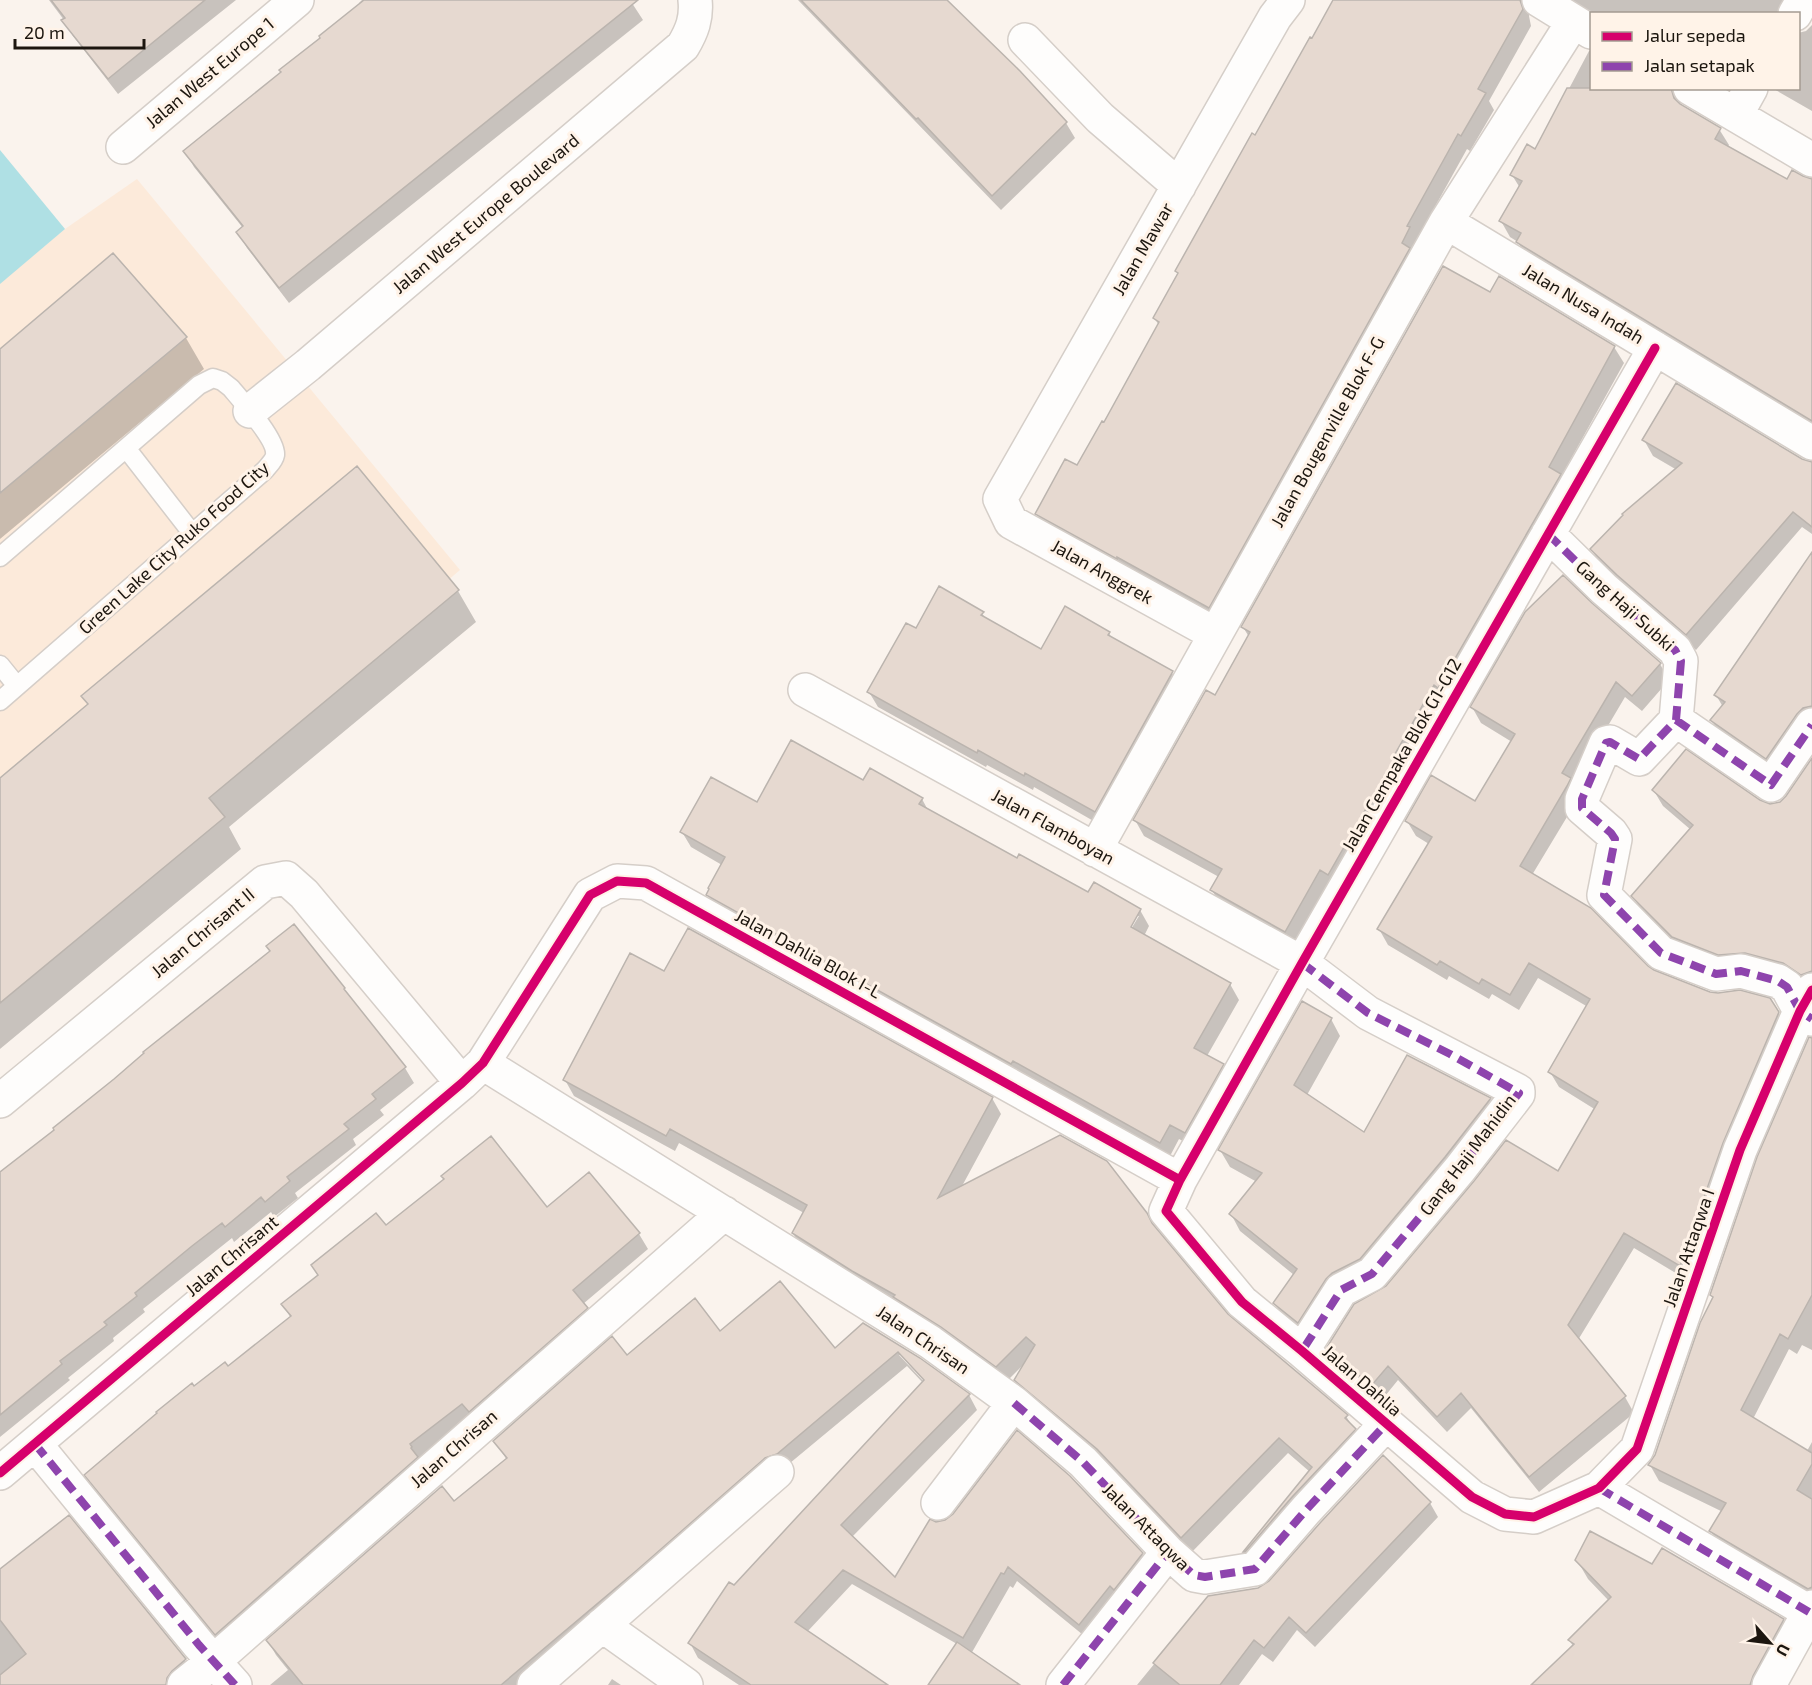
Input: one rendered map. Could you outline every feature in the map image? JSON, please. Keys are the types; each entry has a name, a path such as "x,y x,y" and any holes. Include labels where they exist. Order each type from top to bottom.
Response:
{"street":[{"name":"Jalan West Europe 1","path":"123,147 297,0"},
{"name":"Jalan West Europe Boulevard","path":"250,411 317,358 683,46 692,32 696,14 695,0"},
{"name":"Jalan Mawar","path":"1000,499 1275,17 1288,0"},
{"path":"1539,0 1582,27"},
{"name":"Jalan Bougenville Blok F-G","path":"1095,850 1446,222 1582,27"},
{"path":"1025,40 1100,118 1179,186"},
{"path":"1698,90 1743,102 1812,160"},
{"name":"Jalan Nusa Indah","path":"1446,222 1812,443"},
{"name":"Jalan Cempaka Blok G1-G12","path":"1180,1180 1302,963 1656,348"},
{"name":"Jalan Anggrek","path":"1000,499 1011,522 1215,634"},
{"name":"Gang Haji Subki","path":"1548,534 1604,589 1675,650 1681,661 1676,720"},
{"name":"Jalan Flamboyan","path":"805,690 1302,963"},
{"path":"1808,1007 1778,981 1740,971 1716,974 1656,949 1604,895 1614,839 1611,833 1582,808 1582,799 1606,743 1610,742 1639,759 1676,720 1772,785 1812,725"},
{"name":"Jalan Chrisant II","path":"0,1101 265,882 286,878 304,894 472,1073"},
{"name":"Jalan Dahlia Blok I-L","path":"472,1073 590,895 617,881 646,883 1180,1180"},
{"name":"Gang Haji Mahidin","path":"1302,963 1368,1013 1450,1054 1519,1093 1460,1169 1372,1274 1341,1290 1302,1351"},
{"name":"Jalan Attaqwa I","path":"1599,1488 1636,1449 1740,1150 1808,1007"},
{"name":"Jalan Chrisan","path":"472,1073 724,1213 930,1342 1014,1403"},
{"name":"Jalan Chrisant","path":"0,1473 472,1073"},
{"name":"Jalan Dahlia","path":"1180,1180 1166,1211 1242,1302 1472,1497 1505,1514 1534,1517 1599,1488"},
{"name":"Jalan Chrisan","path":"184,1685 225,1673 724,1213"},
{"path":"938,1503 1014,1403"},
{"name":"Jalan Attaqwa","path":"1014,1403 1083,1462 1168,1552 1194,1575 1204,1577 1255,1569 1386,1424"},
{"path":"35,1444 199,1645 225,1673"},
{"path":"534,1685 777,1472"},
{"path":"1599,1488 1811,1609 1769,1685"},
{"path":"1063,1685 1168,1552"},
{"path":"602,1625 686,1685"}],"lane":[{"name":"Green Lake City Ruko Food City","path":"0,557 126,448 200,386 213,378 231,388 272,441 276,453 274,459 264,470 0,701"},
{"path":"126,448 192,533"},
{"path":"0,665 17,686"}],"shaded area":[{"path":"137,179 460,570 0,960 0,283 65,229"}],"water":[{"path":"0,150 65,229 0,284"}],"building":[{"path":"51,0 205,0 108,79 61,20 65,18"},
{"path":"364,0 638,0 279,288 236,232 243,226 183,151 281,72 279,70"},
{"path":"801,0 947,0 1020,71 1067,122 992,196"},
{"path":"1333,0 1520,0 1523,9 1478,89 1486,93 1461,136 1458,134 1407,226 1410,227 1402,243 1410,248 1209,608 1035,514 1065,459 1077,465 1102,421 1104,422 1159,322 1153,318 1178,273 1175,271 1252,133 1255,135"},
{"path":"1567,88 1672,90 1674,98 1680,104 1721,128 1715,139 1787,179 1792,170 1812,179 1812,421 1516,242 1521,233 1499,221 1522,181 1510,175 1527,144 1535,149"},
{"path":"113,253 187,337 0,493 0,349"},
{"path":"1443,266 1490,292 1499,276 1615,346 1549,467 1561,474 1438,688 1434,685 1395,754 1399,756 1373,801 1371,800 1328,875 1320,870 1285,932 1210,890 1222,869 1133,820 1206,690 1215,695 1250,632 1241,627"},
{"path":"1676,383 1802,459 1812,462 1812,527 1793,512 1686,635 1590,549 1622,514 1682,463 1642,440"},
{"path":"357,466 459,590 209,798 225,817 0,1003 0,778 88,704 81,696"},
{"path":"1812,552 1812,706 1803,708 1797,714 1766,759 1710,720 1725,702 1714,695"},
{"path":"1563,575 1661,663 1632,696 1616,682 1562,773 1571,778 1520,866 1591,908 1654,970 1710,992 1740,990 1770,998 1779,1012 1723,1143 1680,1266 1624,1233 1568,1325 1626,1396 1529,1477 1461,1393 1437,1417 1388,1366 1371,1386 1327,1347 1354,1304 1386,1286 1506,1140 1558,1171 1598,1102 1548,1072 1590,999 1529,963 1510,995 1482,979 1479,984 1440,961 1437,965 1377,929 1432,837 1405,821 1431,775 1475,801 1515,734 1470,707 1525,612"},
{"path":"939,586 984,612 981,615 1041,649 1065,606 1110,632 1108,635 1173,671 1095,812 1025,773 1024,776 978,750 977,753 867,692 906,623 916,628"},
{"path":"791,740 863,780 870,768 923,798 919,804 1017,858 1019,854 1088,892 1094,882 1141,909 1131,927 1231,983 1194,1048 1224,1064 1185,1133 1170,1125 1160,1143 1013,1061 1011,1064 706,895 725,857 680,832 711,777 757,802"},
{"path":"1686,749 1760,800 1770,804 1780,802 1786,796 1812,758 1812,971 1801,975 1783,963 1745,953 1718,955 1672,937 1631,896 1693,825 1652,790"},
{"path":"294,924 406,1067 372,1094 376,1099 344,1124 349,1129 287,1177 290,1181 265,1202 261,1197 225,1227 222,1223 192,1246 135,1293 137,1296 104,1322 107,1325 60,1361 62,1364 0,1415 0,1172 54,1130 53,1128 114,1079 143,1052 270,951 266,946"},
{"path":"688,928 993,1097 938,1198 1060,1135 1107,1161 1147,1213 1152,1223 1228,1314 1348,1415 1345,1418 1356,1429 1292,1497 1245,1552 1243,1552 1312,1467 1279,1438 1181,1538 1097,1449 1014,1380 1035,1345 1026,1337 996,1367 941,1327 893,1297 895,1295 792,1233 807,1205 670,1129 666,1136 563,1080 630,953 664,971"},
{"path":"1302,1001 1332,1018 1294,1085 1364,1132 1407,1055 1491,1098 1360,1259 1332,1273 1326,1279 1298,1323 1273,1303 1297,1269 1229,1214 1262,1173 1218,1150"},
{"path":"1809,1037 1812,1038 1812,1295 1788,1339 1780,1334 1741,1410 1812,1453 1812,1464 1797,1490 1812,1499 1812,1587 1808,1589 1709,1531 1726,1503 1648,1465 1655,1455 1700,1323 1713,1297 1710,1295 1757,1157"},
{"path":"491,1136 547,1207 589,1172 640,1233 573,1290 588,1308 469,1412 462,1404 410,1444 418,1457 215,1635 84,1475 192,1383 194,1386 225,1362 228,1366 291,1316 281,1304 318,1275 311,1265 376,1213 386,1225 444,1179 441,1176"},
{"path":"780,1281 835,1348 863,1323 920,1358 970,1394 841,1525 895,1577 930,1519 936,1522 945,1520 953,1514 1017,1430 1070,1476 1143,1553 1114,1590 1110,1586 1079,1625 1008,1567 1004,1574 1001,1573 963,1638 843,1570 795,1622 888,1685 751,1685 688,1643 729,1582 734,1585 924,1380 898,1352 777,1454 765,1458 501,1685 303,1685 266,1640 442,1486 454,1501 507,1458 493,1441 612,1336 627,1355 695,1298 720,1331"},
{"path":"1383,1455 1431,1502 1306,1633 1289,1617 1264,1648 1254,1640 1220,1685 1180,1685 1153,1663 1208,1596 1258,1588 1269,1581"},
{"path":"69,1515 186,1659 172,1671 167,1678 166,1685 0,1685 0,1675 26,1654 0,1620 0,1569"},
{"path":"1590,1531 1652,1564 1662,1548 1784,1619 1750,1685 1531,1685 1574,1644 1568,1640 1611,1597 1575,1560"},
{"path":"957,1642 1020,1685 928,1685"}],"marked path":[{"path":"1548,534 1604,589 1675,650 1681,661 1676,720 1639,759 1610,742 1606,743 1582,799 1582,808 1615,839 1604,895 1661,953 1716,974 1741,971 1778,981 1787,987 1800,1011 1812,1019"},
{"path":"1676,720 1771,785 1812,725"},
{"path":"1302,963 1368,1013 1450,1054 1519,1093 1460,1169 1372,1274 1341,1290 1302,1351"},
{"path":"1014,1403 1083,1462 1168,1552 1194,1575 1205,1577 1255,1569 1386,1424"},
{"path":"35,1444 199,1645 235,1685"},
{"path":"1599,1488 1809,1612"},
{"path":"1063,1685 1168,1552"}],"cycle path":[{"path":"1655,348 1302,963 1180,1180 1166,1211 1242,1302 1472,1497 1505,1514 1534,1517 1599,1488 1637,1449 1740,1150 1800,1011 1812,990"},
{"path":"0,1473 483,1063 590,895 617,881 646,883 1180,1180"}]}
